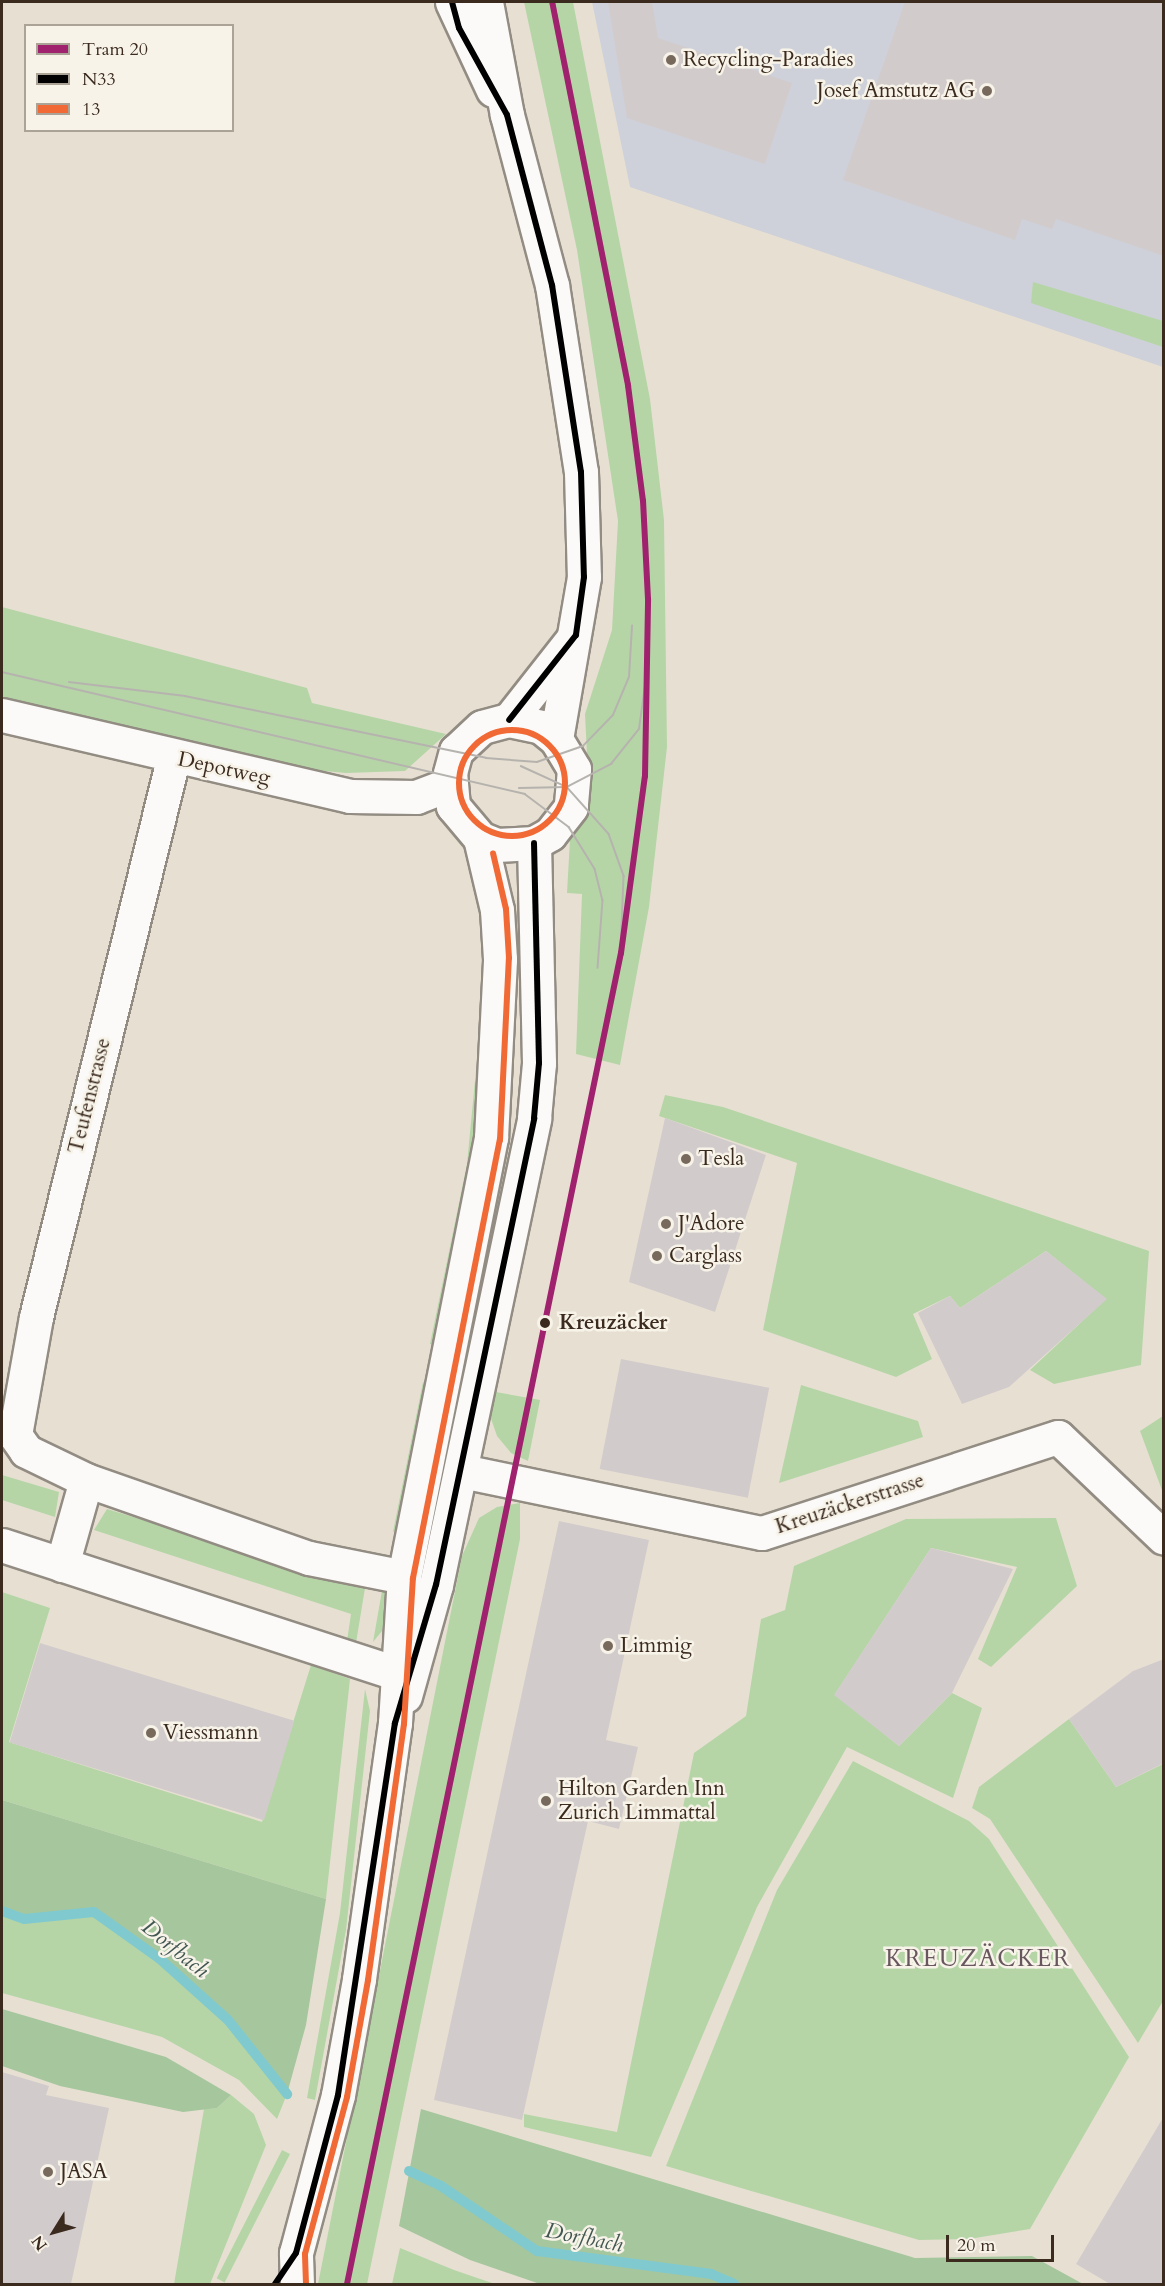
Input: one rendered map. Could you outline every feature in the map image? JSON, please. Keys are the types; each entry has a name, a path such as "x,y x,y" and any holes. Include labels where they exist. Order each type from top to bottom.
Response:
{"street":[{"path":"452,2 459,28 507,115"},
{"path":"486,2 507,115 552,285 578,452 584,577 576,634 556,739"},
{"path":"509,720 576,634"},
{"name":"Depotweg","path":"2,716 172,759 381,800 416,797 448,785"},
{"path":"509,720 541,727 556,739 574,769 575,793 563,820 534,843 497,845 480,838 464,824 448,785 456,751 482,727 509,720"},
{"name":"Teufenstrasse","path":"12,1438 36,1317 172,759"},
{"path":"275,2284 296,2269 338,2095 395,1723 396,1673 404,1577 491,1138 500,959 497,910 480,838"},
{"path":"395,1723 422,1648 462,1471 534,1118 540,1063 534,843"},
{"name":"Kreuzäckerstrasse","path":"462,1471 762,1533 1058,1437 1164,1538"},
{"path":"12,1438 40,1459 86,1480 309,1558 404,1577"},
{"path":"62,1564 86,1480"},
{"path":"2,1545 396,1673"}],"shaded area":[{"path":"592,2 1163,2 1163,367 630,187"}],"green space":[{"path":"524,2 573,2 650,399 664,520 667,747 649,907 620,1065 576,1054 582,894 567,893 570,839 589,796 585,714 612,630 618,521 577,250"},
{"path":"1033,282 1163,321 1163,347 1031,303"},
{"path":"2,607 307,688 312,703 446,734 405,771 346,773 302,769 2,700"},
{"path":"476,1070 482,1071 479,1130 437,1345 430,1344 467,1164"},
{"path":"665,1095 723,1107 1149,1251 1141,1365 1054,1384 1030,1370 1106,1299 1046,1251 960,1308 950,1296 913,1314 932,1359 896,1377 763,1330 797,1163 659,1116"},
{"path":"423,1382 431,1383 401,1527 393,1532"},
{"path":"801,1385 918,1421 923,1437 779,1483"},
{"path":"490,1391 540,1400 528,1461 511,1453 497,1436 488,1410"},
{"path":"1163,1416 1163,1493 1140,1431"},
{"path":"2,1475 59,1492 55,1517 2,1500"},
{"path":"520,1503 520,1539 367,2284 318,2284 462,1556 479,1518 497,1507"},
{"path":"107,1509 365,1588 356,1643 347,1641 351,1614 94,1530"},
{"path":"1056,1518 1077,1586 991,1667 978,1659 1017,1567 931,1548 835,1694 899,1746 952,1693 982,1708 953,1798 847,1747 757,1907 651,2157 524,2127 524,2114 617,2132 694,1753 746,1716 761,1619 785,1610 794,1566 906,1519"},
{"path":"383,1585 390,1587 382,1631 373,1642"},
{"path":"2,1592 50,1608 9,1742 262,1822 311,1665 350,1679 326,1899 2,1800"},
{"path":"365,1689 370,1711 346,1930 315,2100 307,2098 340,1913"},
{"path":"1069,1719 1116,1787 1163,1764 1163,2001 1138,2043 990,1819 972,1808 979,1787"},
{"path":"853,1761 969,1821 989,1839 1129,2057 1030,2229 969,2239 919,2240 666,2166 777,1890"},
{"path":"2,1800 326,1899 306,2025 287,2094 228,2020 160,1959 94,1912 24,1919 2,1911"},
{"path":"2,1911 24,1919 94,1912 160,1959 260,2056 287,2094 277,2119 239,2080 162,2037 2,1993"},
{"path":"2,2009 166,2057 231,2095 217,2108 183,2112 60,2086 2,2066"},
{"path":"231,2095 254,2114 266,2145 210,2284 174,2284 204,2109 217,2108"},
{"path":"421,2109 915,2258 1032,2256 1083,2284 540,2284 470,2260 399,2226"},
{"path":"282,2150 290,2154 225,2282 217,2278"},
{"path":"400,2248 454,2270 495,2284 392,2284"}],"building":[{"name":"Recycling-Paradies","path":"608,2 652,2 658,38 792,83 765,164 627,118"},
{"name":"Josef Amstutz AG","path":"905,2 1164,2 1164,256 1056,219 1052,229 1022,219 1015,240 843,180"},
{"path":"665,1118 766,1155 715,1312 629,1282"},
{"path":"1046,1251 1107,1299 1009,1387 962,1404 918,1313 950,1296 960,1308"},
{"path":"621,1359 769,1388 748,1498 600,1469"},
{"name":"Hilton Garden Inn Zurich Limmattal","path":"559,1521 649,1540 606,1740 638,1747 619,1829 588,1821 522,2120 434,2100"},
{"path":"931,1548 1013,1569 952,1693 899,1746 834,1695"},
{"name":"Viessmann","path":"40,1643 294,1721 264,1820 10,1742"},
{"path":"1164,1659 1164,1763 1116,1787 1069,1719 1133,1671"},
{"name":"JASA","path":"2,2072 49,2086 46,2095 109,2108 71,2284 2,2284"},
{"path":"1164,2116 1164,2284 1110,2284 1076,2264"}],"waterway":[{"name":"Dorfbach","path":"2,1911 24,1919 94,1912 160,1959 228,2020 287,2094"},
{"name":"Dorfbach","path":"409,2171 441,2186 537,2251 711,2274 734,2284"}],"tram line":[{"name":"20","path":"347,2284 621,953 645,776 648,599 643,501 628,385 552,2"},
{"path":"69,682 185,696 486,758 537,762 583,746 613,715 629,677 632,626"},
{"path":"519,788 567,787 611,764 639,729 649,657"},
{"path":"2,672 525,794 569,827 595,869 603,900 598,968"},
{"path":"521,766 567,787 609,834 624,876 621,953"}],"transit line":[{"name":"N33","path":"452,2 459,28 507,115 552,285 581,472 584,577 576,635 509,720"},
{"name":"13","path":"512,730 532,734 549,746 561,763 565,783 561,803 549,820 532,832 512,836 492,832 475,820 463,803 459,783 463,763 475,746 492,734 512,730"},
{"name":"N33","path":"275,2284 296,2253 338,2095 395,1723 436,1585 534,1118 539,1063 534,843"},
{"name":"13","path":"306,2284 305,2254 347,2097 368,1980 404,1724 413,1578 500,1140 509,958 506,909 493,853"}],"place":[{"name":"Recycling-Paradies","path":"671,60"},
{"name":"Josef Amstutz AG","path":"987,91"},
{"name":"Tesla","path":"686,1159"},
{"name":"J'Adore","path":"666,1224"},
{"name":"Carglass","path":"657,1256"},
{"name":"Kreuzäcker","path":"545,1323"},
{"name":"Limmig","path":"608,1646"},
{"name":"Viessmann","path":"151,1733"},
{"name":"Hilton Garden Inn Zurich Limmattal","path":"546,1801"},
{"name":"JASA","path":"48,2172"}],"district":[{"name":"KREUZÄCKER","path":"978,1959"}]}
